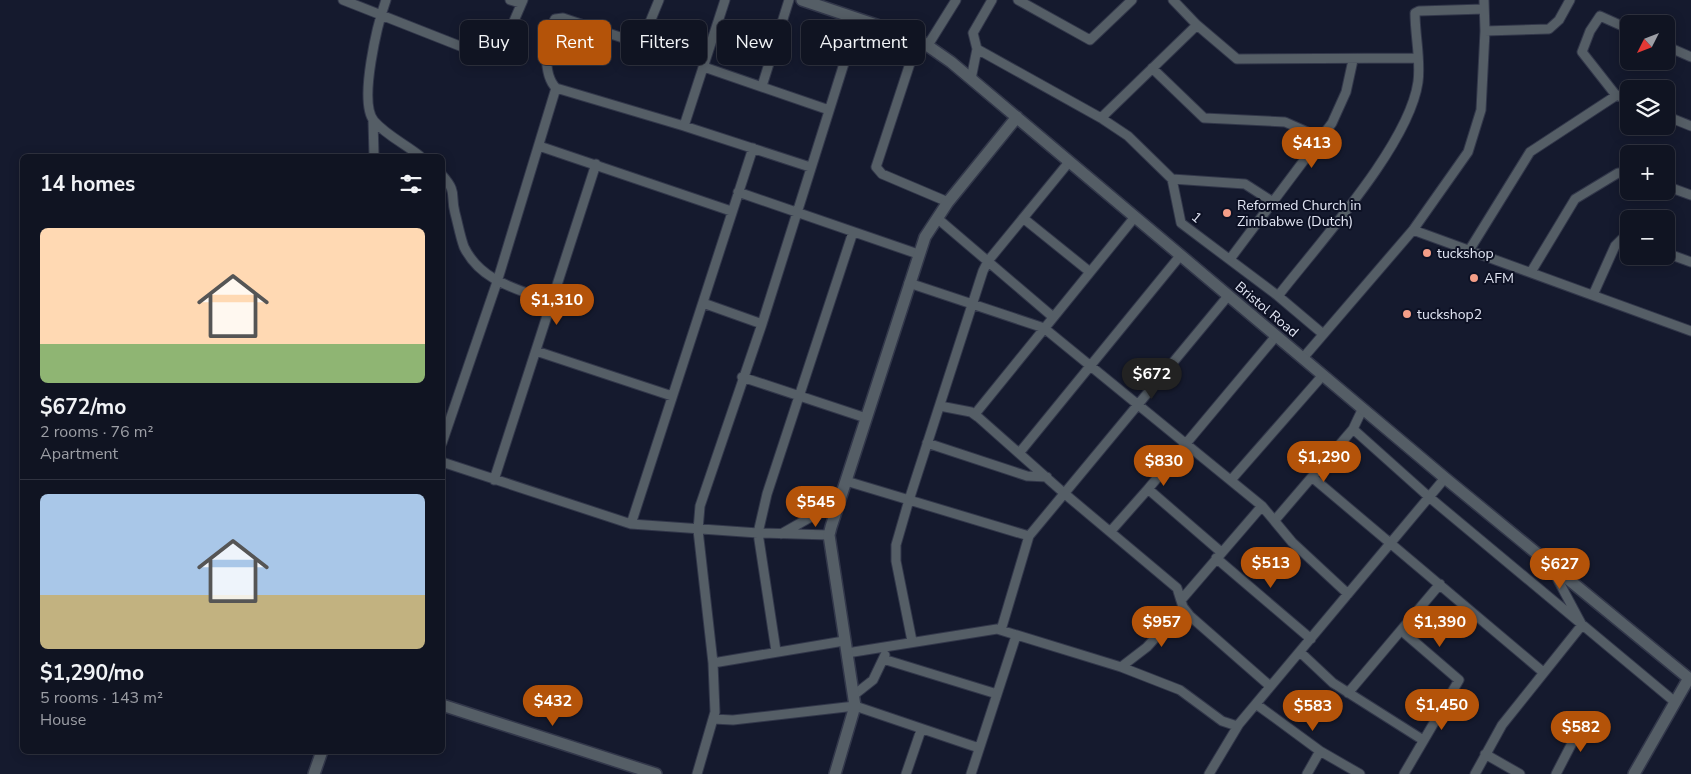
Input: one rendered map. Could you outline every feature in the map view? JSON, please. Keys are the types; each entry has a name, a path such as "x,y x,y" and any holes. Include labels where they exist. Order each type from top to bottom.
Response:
{"street":[{"path":"343,0 476,52 494,55 500,51 521,2 510,0"},
{"path":"374,154 373,120 368,106 368,90 380,16 386,0"},
{"path":"659,0 643,39 638,43 563,18 555,19 547,50 546,70 551,82 556,88 684,126 810,168"},
{"path":"684,126 725,0"},
{"path":"762,86 789,0"},
{"name":"Bristol Road","path":"802,0 858,19"},
{"path":"925,39 956,0"},
{"path":"971,79 977,49 973,33 992,0"},
{"path":"1018,0 1090,40 1132,0"},
{"path":"1174,0 1232,57 1240,60 1417,58"},
{"path":"1485,31 1549,28 1559,20 1570,0"},
{"path":"1278,296 1366,183 1408,116 1418,81 1415,14 1417,12 1484,4 1485,31 1481,110 1470,145 1413,230 1303,358"},
{"path":"1620,25 1600,16 1590,31 1582,52 1620,96"},
{"path":"697,774 714,719 713,663 698,530 703,495 742,377 762,324 858,19"},
{"path":"1101,118 1198,25"},
{"name":"Bristol Road","path":"925,44 1017,117 1134,218 1445,478 1690,679"},
{"path":"977,49 1101,118 1133,140 1172,179 1244,184 1273,202"},
{"path":"1675,50 1691,57"},
{"path":"1230,259 1338,113 1348,85 1353,60"},
{"path":"914,65 876,168 882,174 948,202"},
{"path":"704,67 829,110"},
{"path":"1152,68 1204,118 1289,123 1321,138"},
{"path":"445,434 497,282 556,88"},
{"path":"1470,249 1530,152 1617,95"},
{"path":"835,774 854,700 829,535 918,254 937,218 948,202 1017,117"},
{"path":"373,120 417,154"},
{"path":"1675,120 1691,126"},
{"path":"539,146 731,211"},
{"path":"631,524 753,148"},
{"path":"912,641 896,554 909,500 972,303 988,261 1069,162"},
{"path":"494,480 596,164"},
{"path":"1531,272 1575,199 1620,173"},
{"name":"1","path":"1172,179 1180,222 1278,296 1323,334"},
{"path":"445,180 454,194 453,206 464,246 481,271 497,282 552,302"},
{"path":"1675,189 1691,194"},
{"path":"738,192 918,254"},
{"path":"937,218 1053,317"},
{"path":"1023,218 1090,272"},
{"path":"975,414 1134,218"},
{"path":"1413,230 1470,249 1691,331"},
{"path":"776,651 758,533 767,494 853,232"},
{"path":"1594,295 1615,246 1620,241"},
{"path":"1020,452 1180,256"},
{"path":"1675,256 1691,262"},
{"path":"909,283 1044,328 1262,506 1292,542 1348,594"},
{"path":"1001,630 1029,536 1228,296"},
{"path":"703,303 762,324"},
{"path":"1110,532 1276,336"},
{"path":"536,351 672,396"},
{"path":"1231,480 1323,375"},
{"path":"742,377 866,418"},
{"path":"940,406 975,414 1020,452 1065,494 1177,588 1182,603 1190,616 1270,686"},
{"path":"1275,520 1314,478 1354,429 1363,408"},
{"path":"1354,429 1430,497 1675,702"},
{"path":"927,443 1027,476 1047,478"},
{"path":"445,463 631,524 698,530 829,535"},
{"path":"1314,478 1543,672"},
{"path":"1209,774 1237,726 1445,478"},
{"path":"846,481 1029,536"},
{"path":"1148,489 1310,639"},
{"path":"781,534 839,501"},
{"path":"1121,667 1148,646 1219,555 1262,506"},
{"path":"1550,564 1582,625"},
{"path":"1348,693 1402,632 1440,584"},
{"path":"1475,774 1502,725 1582,625"},
{"path":"713,663 776,651 885,646 983,630 1001,630 1121,667 1180,690 1222,720 1237,726"},
{"path":"1402,632 1459,680 1404,774"},
{"path":"971,774 1016,636"},
{"path":"854,700 873,680 884,659 885,646"},
{"path":"1300,652 1328,679 1423,740"},
{"path":"884,659 997,694"},
{"path":"1634,774 1690,679"},
{"path":"714,719 733,720 854,700 921,730 979,748"},
{"path":"1256,704 1320,751 1360,774"},
{"path":"445,706 656,774"},
{"path":"1556,774 1584,720"},
{"path":"906,774 921,730"},
{"path":"1307,774 1320,751"},
{"path":"314,774 321,754"},
{"path":"1486,754 1520,774"}],"place":[{"name":"Reformed Church in Zimbabwe (Dutch)","path":"1227,213"},
{"name":"tuckshop","path":"1427,253"},
{"name":"AFM","path":"1474,278"},
{"name":"tuckshop2","path":"1407,314"}]}
